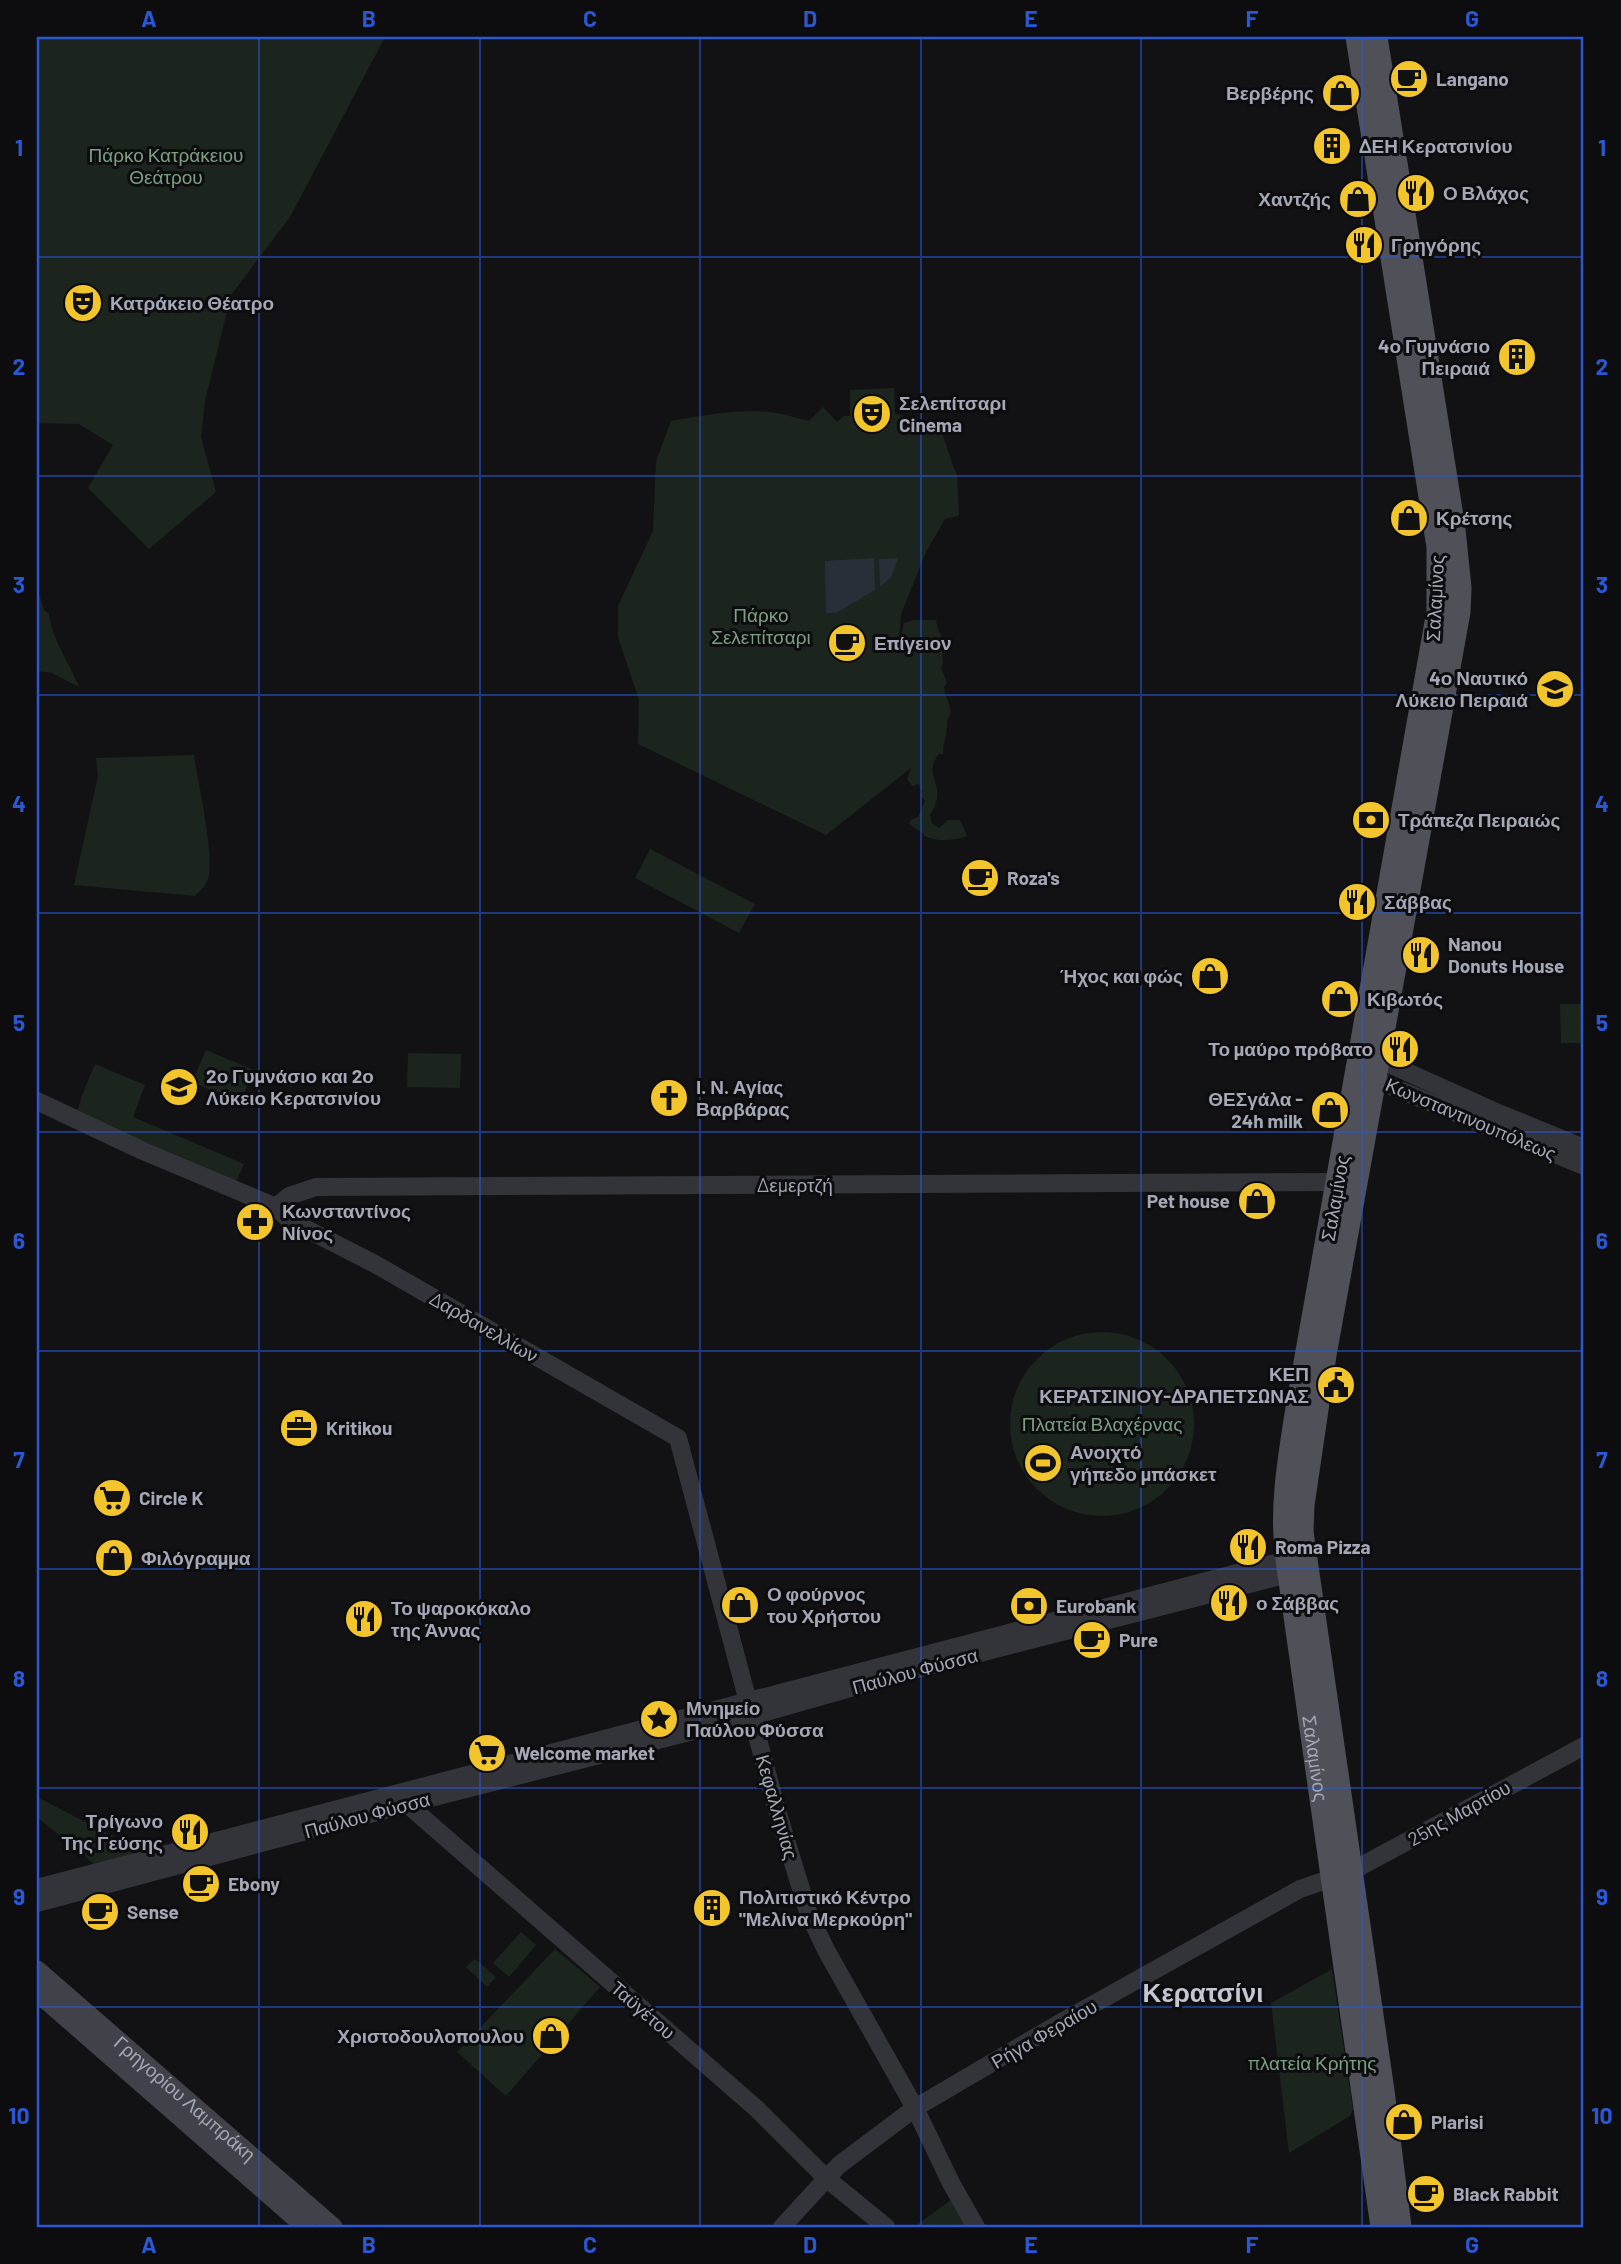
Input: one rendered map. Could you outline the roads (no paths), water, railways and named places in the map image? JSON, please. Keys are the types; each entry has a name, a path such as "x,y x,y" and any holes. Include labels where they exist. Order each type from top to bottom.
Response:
{"main road":[{"path":"1357,37 1388,174"},
{"path":"1377,37 1388,174"},
{"name":"Σαλαμίνος","path":"1297,1564 1309,1460 1435,636 1439,577 1438,547 1388,174"},
{"name":"Σαλαμίνος","path":"1368,1065 1338,1182 1287,1470 1283,1519 1297,1564 1341,1875 1382,2227"},
{"name":"Σαλαμίνος","path":"1341,1875 1385,2102 1400,2227"},
{"name":"Γρηγορίου Λαμπράκη","path":"37,1970 332,2227"},
{"name":"Γρηγορίου Λαμπράκη","path":"37,1992 306,2227"}],"street":[{"name":"Κωνσταντινουπόλεως","path":"1368,1065 1496,1112 1581,1158"},
{"name":"Δαρδανελλίων","path":"37,1101 143,1151 285,1208 375,1264 678,1438"},
{"name":"Δεμερτζή","path":"285,1208 316,1187 1338,1182"},
{"name":"Κεφαλληνίας","path":"678,1438 749,1709 808,1912 826,1951 915,2108 951,2183 976,2227"},
{"name":"Παύλου Φύσσα","path":"37,1888 917,1669 1297,1564"},
{"name":"25ης Μαρτίου","path":"1341,1875 1584,1746"},
{"name":"Παύλου Φύσσα","path":"37,1903 404,1798"},
{"name":"Ταϋγέτου","path":"404,1798 757,2109 826,2178 886,2227"},
{"name":"Ρήγα Φεραίου","path":"782,2227 826,2178 915,2108 1058,2024 1300,1889 1341,1875"}],"place":[{"name":"Langano","path":"1409,79"},
{"name":"Βερβέρης","path":"1341,93"},
{"name":"ΔΕΗ Κερατσινίου","path":"1332,146"},
{"name":"Ο Βλάχος","path":"1416,193"},
{"name":"Χαντζής","path":"1358,199"},
{"name":"Γρηγόρης","path":"1364,245"},
{"name":"Κατράκειο Θέατρο","path":"83,303"},
{"name":"4ο Γυμνάσιο Πειραιά","path":"1517,357"},
{"name":"Σελεπίτσαρι Cinema","path":"872,414"},
{"name":"Κρέτσης","path":"1409,518"},
{"name":"Επίγειον","path":"847,643"},
{"name":"4ο Ναυτικό Λύκειο Πειραιά","path":"1555,689"},
{"name":"Τράπεζα Πειραιώς","path":"1371,820"},
{"name":"Roza's","path":"980,878"},
{"name":"Σάββας","path":"1357,902"},
{"name":"Nanou Donuts House","path":"1421,955"},
{"name":"Ήχος και φώς","path":"1210,976"},
{"name":"Κιβωτός","path":"1340,999"},
{"name":"Το μαύρο πρόβατο","path":"1400,1049"},
{"name":"2ο Γυμνάσιο και 2ο Λύκειο Κερατσινίου","path":"179,1087"},
{"name":"Ι. Ν. Αγίας Βαρβάρας","path":"669,1098"},
{"name":"ΘΕΣγάλα - 24h milk","path":"1330,1110"},
{"name":"Pet house","path":"1257,1201"},
{"name":"Κωνσταντίνος Νίνος","path":"255,1222"},
{"name":"ΚΕΠ ΚΕΡΑΤΣΙΝΙΟΥ-ΔΡΑΠΕΤΣΩΝΑΣ","path":"1336,1385"},
{"name":"Kritikou","path":"299,1428"},
{"name":"Ανοιχτό γήπεδο μπάσκετ","path":"1043,1463"},
{"name":"Circle K","path":"112,1498"},
{"name":"Roma Pizza","path":"1248,1547"},
{"name":"Φιλόγραμμα","path":"114,1558"},
{"name":"ο Σάββας","path":"1229,1603"},
{"name":"Ο φούρνος του Χρήστου","path":"740,1605"},
{"name":"Eurobank","path":"1029,1606"},
{"name":"Το ψαροκόκαλο της Άννας","path":"364,1619"},
{"name":"Pure","path":"1092,1640"},
{"name":"Μνημείο Παύλου Φύσσα","path":"659,1719"},
{"name":"Welcome market","path":"487,1753"},
{"name":"Τρίγωνο Της Γεύσης","path":"190,1832"},
{"name":"Ebony","path":"201,1884"},
{"name":"Πολιτιστικό Κέντρο \"Μελίνα Μερκούρη\"","path":"712,1908"},
{"name":"Sense","path":"100,1912"},
{"name":"Χριστοδουλοπουλου","path":"551,2036"},
{"name":"Plarisi","path":"1404,2122"},
{"name":"Black Rabbit","path":"1426,2194"}],"district":[{"name":"Κερατσίνι","path":"1203,1993"}],"park label":[{"name":"Πάρκο Κατράκειου Θεάτρου","path":"166,166"},
{"name":"Πάρκο Σελεπίτσαρι","path":"761,626"},
{"name":"Πλατεία Βλαχέρνας","path":"1102,1424"},
{"name":"πλατεία Κρήτης","path":"1312,2063"}]}
